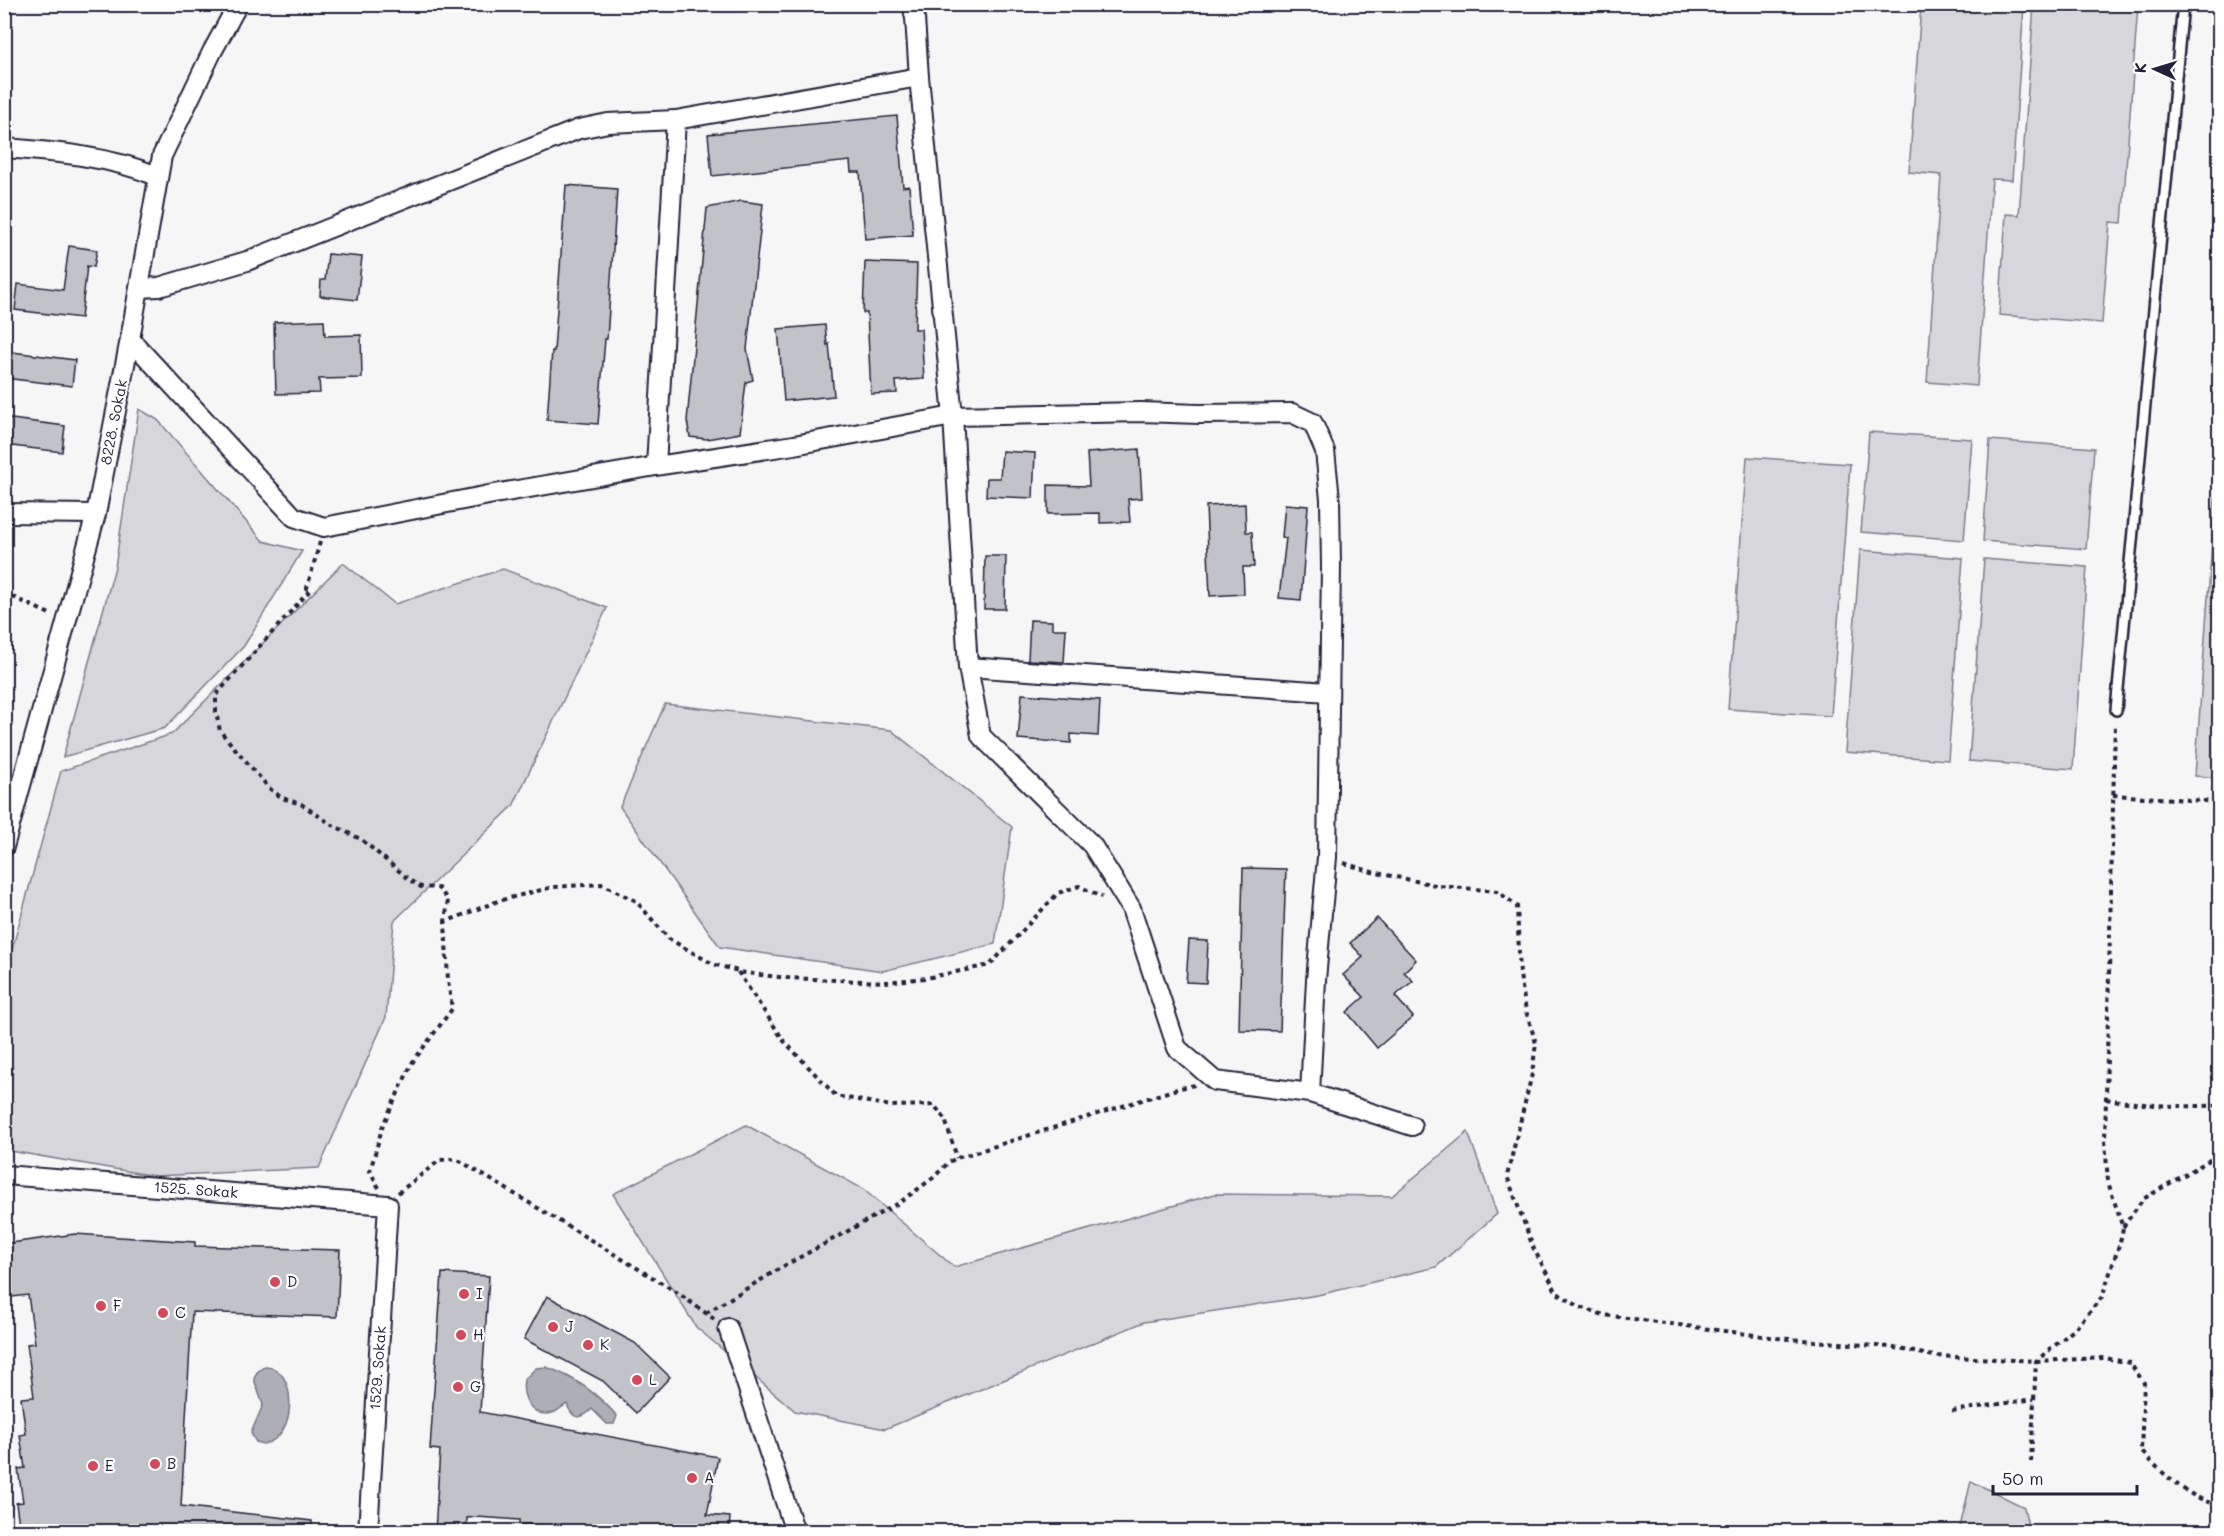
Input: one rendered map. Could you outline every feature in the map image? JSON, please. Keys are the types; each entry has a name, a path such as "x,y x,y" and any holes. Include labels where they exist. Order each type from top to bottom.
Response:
{"street":[{"name":"8228. Sokak","path":"4,848 96,514 162,156 237,4"},
{"path":"912,4 952,416 968,667 981,736 1092,845 1131,908 1177,1047 1215,1081 1310,1094 1412,1126"},
{"path":"139,288 159,287 247,261 579,129 608,123 676,120 919,77"},
{"path":"656,466 676,120"},
{"path":"4,148 89,157 132,166 157,176"},
{"path":"130,339 294,517 324,527 656,466 794,446 952,416 1141,412 1292,413 1313,423 1325,451 1330,499 1331,566 1327,857 1316,980 1310,1094"},
{"path":"4,513 96,514"},
{"path":"968,667 1328,692"},
{"name":"1525. Sokak","path":"4,1175 388,1205"},
{"name":"1529. Sokak","path":"368,1532 388,1205"},
{"path":"728,1328 795,1532"}],"lane":[{"path":"2116,710 2183,4"}],"path":[{"path":"324,527 307,588 311,589 216,695 216,712 220,731 268,788 282,798 301,804 331,824 362,840 411,881 421,887 438,888 448,900 445,922 452,1009 412,1063 383,1125 370,1171 388,1205 399,1191 440,1160 460,1161 675,1291 728,1328"},
{"path":"4,593 66,621"},
{"path":"2116,710 2105,1140 2108,1182 2123,1228"},
{"path":"2114,795 2220,802"},
{"path":"1327,857 1372,872 1440,886 1497,891 1517,906 1520,975 1526,1011 1536,1043 1532,1074 1507,1176 1533,1247 1557,1293 1580,1306 1604,1315 1777,1338 1889,1347 1934,1356 2036,1361 2105,1358 2130,1363 2144,1383 2141,1451 2166,1478 2202,1501 2220,1506"},
{"path":"445,922 498,901 553,887 602,884 636,901 669,939 713,964 737,971 787,978 875,982 926,978 990,965 1058,892 1079,886 1131,908"},
{"path":"737,971 784,1041 836,1096 891,1106 934,1106 945,1119 957,1158"},
{"path":"706,1313 784,1266 899,1203 957,1158 1180,1088 1215,1081"},
{"path":"2106,1099 2139,1104 2220,1105"},
{"path":"2031,1462 2036,1361 2076,1328 2102,1297 2123,1228 2143,1199 2220,1154"},
{"path":"1952,1411 2034,1399"}],"shaded area":[{"path":"1921,5 2024,5 2012,180 1992,179 1977,386 1927,382 1941,175 1909,172"},
{"path":"2034,5 2138,5 2122,223 2110,222 2102,323 1999,315 2006,214 2019,215"},
{"path":"139,409 158,420 263,541 302,551 244,646 165,728 63,757 115,567"},
{"path":"1869,432 1972,439 1964,540 1861,532"},
{"path":"1990,440 2094,448 2086,549 1983,541"},
{"path":"1747,457 1850,464 1831,716 1728,709"},
{"path":"2217,473 2220,473 2219,778 2195,776"},
{"path":"1860,550 1963,558 1948,760 1845,752"},
{"path":"1984,559 2087,567 2073,769 1969,761"},
{"path":"343,563 395,604 503,569 607,608 513,806 394,921 386,1017 319,1168 155,1176 5,1150 5,975 61,771 172,734"},
{"path":"665,704 891,730 1012,827 995,944 883,971 720,947 620,807"},
{"path":"746,1125 863,1189 954,1267 1215,1194 1392,1196 1468,1132 1497,1214 1436,1267 1318,1295 1144,1322 885,1429 795,1411 696,1327 613,1194"},
{"path":"264,1367 275,1369 283,1377 290,1403 283,1429 275,1439 263,1444 256,1442 251,1433 263,1405 254,1379 257,1372"},
{"path":"546,1367 576,1381 602,1400 617,1416 614,1424 607,1424 592,1409 577,1417 571,1413 567,1404 547,1414 535,1411 524,1394 524,1380 536,1368"},
{"path":"1971,1481 2024,1507 2029,1531 1959,1531"}],"building":[{"path":"897,116 903,187 909,186 913,235 865,239 860,172 851,172 850,161 712,176 708,134"},
{"path":"566,185 617,189 607,339 605,339 598,424 547,420"},
{"path":"741,201 763,204 747,349 753,380 746,382 740,433 707,439 690,437 687,421 707,208"},
{"path":"69,246 97,250 94,267 87,266 81,318 15,310 18,284 63,290"},
{"path":"328,254 362,257 357,300 320,296 321,280 325,280"},
{"path":"865,262 917,264 915,329 921,329 924,379 896,381 897,393 871,394 867,313 863,313"},
{"path":"324,320 325,336 361,335 362,378 319,379 320,393 276,394 274,322"},
{"path":"825,325 834,396 784,401 778,329"},
{"path":"4,351 75,360 72,386 4,378"},
{"path":"4,418 65,426 62,452 4,445"},
{"path":"1139,449 1142,498 1128,499 1130,522 1100,523 1100,513 1048,514 1048,485 1089,486 1087,453"},
{"path":"1002,451 1035,453 1033,498 986,496 987,478 1000,478"},
{"path":"1245,504 1246,532 1252,532 1254,567 1243,567 1244,594 1210,596 1206,506"},
{"path":"1285,504 1308,506 1301,600 1279,598 1286,538 1282,537"},
{"path":"985,556 1006,556 1005,609 984,609"},
{"path":"1030,620 1052,621 1052,629 1066,629 1064,662 1028,660"},
{"path":"1022,694 1100,700 1098,736 1071,734 1071,743 1018,739"},
{"path":"1243,868 1286,869 1280,1031 1239,1030"},
{"path":"1377,918 1416,960 1404,972 1413,981 1395,996 1413,1017 1377,1048 1347,1012 1364,997 1343,975 1363,957 1350,943"},
{"path":"1189,940 1208,941 1206,983 1186,982"},
{"path":"75,1234 195,1242 195,1246 340,1250 337,1317 192,1312 181,1506 312,1521 311,1532 20,1532 16,1503 23,1502 18,1469 25,1468 20,1435 26,1434 21,1398 34,1397 27,1344 35,1343 28,1295 4,1298 4,1244"},
{"path":"442,1273 489,1276 480,1412 718,1457 707,1515 730,1517 729,1532 561,1532 561,1529 544,1528 544,1525 519,1524 519,1520 477,1517 467,1518 466,1532 435,1532 440,1450 430,1449"},
{"path":"547,1296 635,1343 670,1377 636,1413 603,1381 524,1339"}],"place":[{"name":"D","path":"275,1282"},
{"name":"I","path":"464,1294"},
{"name":"F","path":"101,1306"},
{"name":"C","path":"163,1313"},
{"name":"J","path":"553,1327"},
{"name":"H","path":"461,1335"},
{"name":"K","path":"588,1345"},
{"name":"L","path":"637,1380"},
{"name":"G","path":"458,1387"},
{"name":"B","path":"155,1464"},
{"name":"E","path":"93,1466"},
{"name":"A","path":"692,1478"}]}
